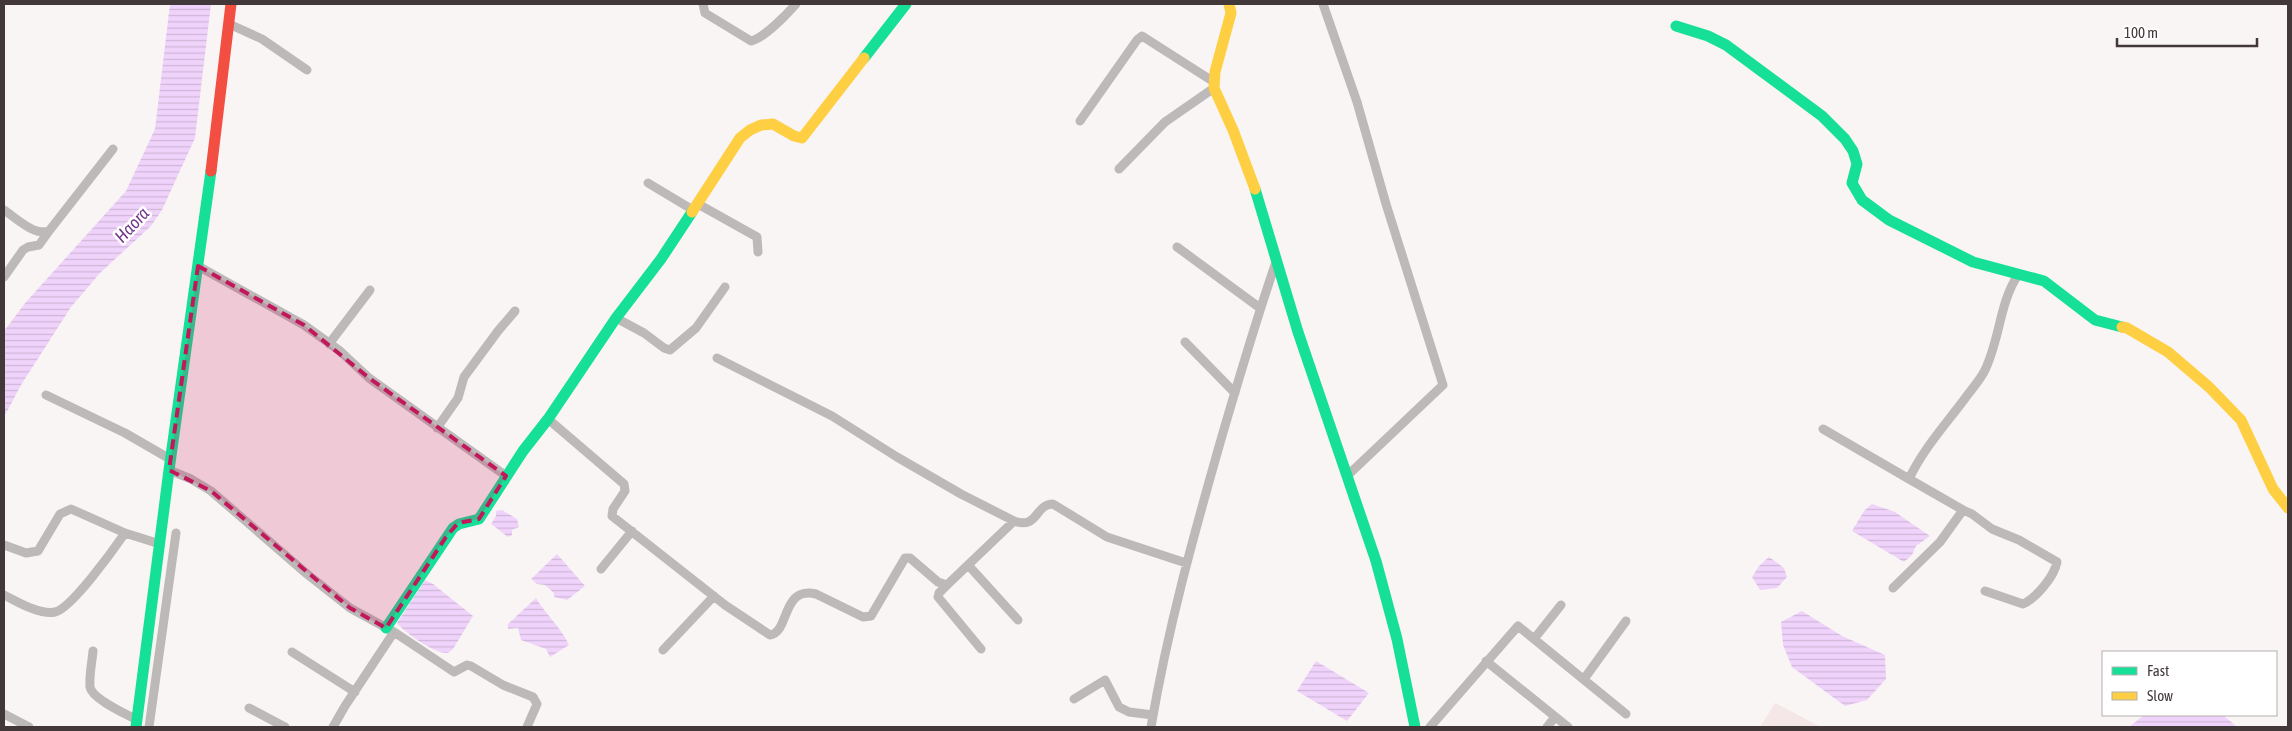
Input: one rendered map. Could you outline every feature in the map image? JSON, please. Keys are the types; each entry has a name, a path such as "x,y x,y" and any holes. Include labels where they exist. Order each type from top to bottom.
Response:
{"street":[{"path":"93,651 90,686 92,692 97,698 136,724 169,464 206,222 231,4"},
{"path":"703,4 706,12 751,41 758,38 779,21 796,4"},
{"path":"333,727 446,537 457,524 470,523 479,519 506,476 548,420 616,318 661,259 736,144 749,130 770,123 780,126 794,137 802,138 906,4"},
{"path":"1119,169 1165,122 1214,85 1228,31 1231,13 1229,4"},
{"path":"1324,4 1373,154 1443,385 1347,476"},
{"path":"229,24 262,39 307,70"},
{"path":"1676,26 1719,41 1826,118 1851,150 1857,167 1852,182 1862,200 1889,220 1973,262 2044,281 2095,320 2127,328 2168,352 2209,387 2240,420 2274,489 2288,508"},
{"path":"1080,121 1137,40 1142,36 1214,85 1260,202 1290,307 1376,561 1416,727"},
{"path":"4,277 7,267 23,250 39,244 113,149"},
{"path":"648,183 755,235 758,239 758,252"},
{"path":"4,210 36,231 42,233 49,231"},
{"path":"1176,248 1260,308"},
{"path":"1151,727 1170,623 1186,563 1260,308 1276,262"},
{"path":"198,266 288,315 329,344 360,372 506,476"},
{"path":"1909,479 1935,438 1983,374 1992,355 1993,343 2008,294 2018,274"},
{"path":"616,318 670,350 696,328 725,287"},
{"path":"329,344 370,290"},
{"path":"437,428 458,398 464,377 498,330 515,311"},
{"path":"1185,342 1235,393"},
{"path":"717,358 832,416 921,471 1023,525 1028,524 1047,504 1053,504 1107,536 1186,563"},
{"path":"46,395 125,433 211,492 306,574 342,602 390,630 454,672 466,665 471,666 503,685 533,697 537,704 527,727"},
{"path":"548,420 624,484 625,491 613,509 612,514 746,621 771,635 776,632 792,601 808,593 816,594 863,617 871,616 905,558 910,558 938,582 947,584"},
{"path":"1823,429 1972,514 1992,529 2020,540 2057,562 2055,570 2049,578 2030,601 2023,604 1984,591"},
{"path":"4,545 26,553 38,551 60,514 67,509 76,510 125,533 160,544"},
{"path":"1893,588 1940,542 1962,510"},
{"path":"980,649 938,597 939,592 969,566 1014,521"},
{"path":"601,569 632,531"},
{"path":"4,595 44,611 61,610 75,597 125,533"},
{"path":"149,727 176,533"},
{"path":"969,566 1018,620"},
{"path":"663,650 714,596"},
{"path":"1534,639 1561,605"},
{"path":"1584,679 1626,620"},
{"path":"1430,727 1516,626 1522,627 1534,639 1626,714"},
{"path":"292,652 355,692"},
{"path":"1486,661 1568,727"},
{"path":"1074,699 1106,680 1120,707 1129,712 1153,715"},
{"path":"249,708 284,727"},
{"path":"4,714 29,727"},
{"path":"1546,727 1555,717"}],"highlighted area":[{"path":"198,266 304,325 369,378 506,476 479,519 458,523 446,537 386,628 350,608 211,491 169,470"}],"shaded area":[{"path":"1775,703 1821,727 1760,727"}],"water":[{"name":"Haora","path":"170,4 211,4 195,138 162,210 151,226 100,273 71,307 21,385 4,417 4,331 26,302 126,191 155,129"},
{"path":"1872,504 1895,512 1930,536 1916,546 1912,555 1904,562 1852,531 1864,511"},
{"path":"502,510 517,519 519,527 512,530 512,535 508,537 491,524 496,516 496,511"},
{"path":"557,554 585,586 567,600 554,597 554,593 545,585 537,584 531,579"},
{"path":"1769,557 1784,568 1787,577 1777,588 1760,590 1752,577 1759,566"},
{"path":"425,580 433,584 473,616 453,649 448,653 428,647 397,623"},
{"path":"536,598 562,632 569,645 550,657 546,649 521,640 518,628 508,629 508,624"},
{"path":"1802,611 1842,636 1885,655 1886,679 1867,700 1845,706 1792,667 1783,645 1781,622"},
{"path":"1316,661 1369,693 1347,721 1297,691"},
{"path":"2143,716 2224,716 2236,726 2235,727 2129,727"}],"traffic: fast":[{"path":"864,58 906,4"},
{"path":"1676,26 1708,36 1726,45 1822,116 1845,139 1853,151 1857,164 1852,183 1862,200 1889,220 1973,262 2044,281 2095,320 2122,327"},
{"path":"136,727 169,470 211,171"},
{"path":"1255,189 1298,332 1376,561 1397,639 1415,727"},
{"path":"386,628 453,528 459,524 479,519 523,451 548,419 616,318 661,259 692,212"}],"traffic: slow":[{"path":"1229,4 1231,13 1215,72 1214,88 1233,130 1255,189"},
{"path":"692,212 740,138 750,130 761,125 773,124 794,136 802,138 864,58"},
{"path":"2122,327 2127,328 2168,352 2209,387 2241,420 2273,489 2288,508"}],"traffic: jam":[{"path":"211,171 231,4"}]}
